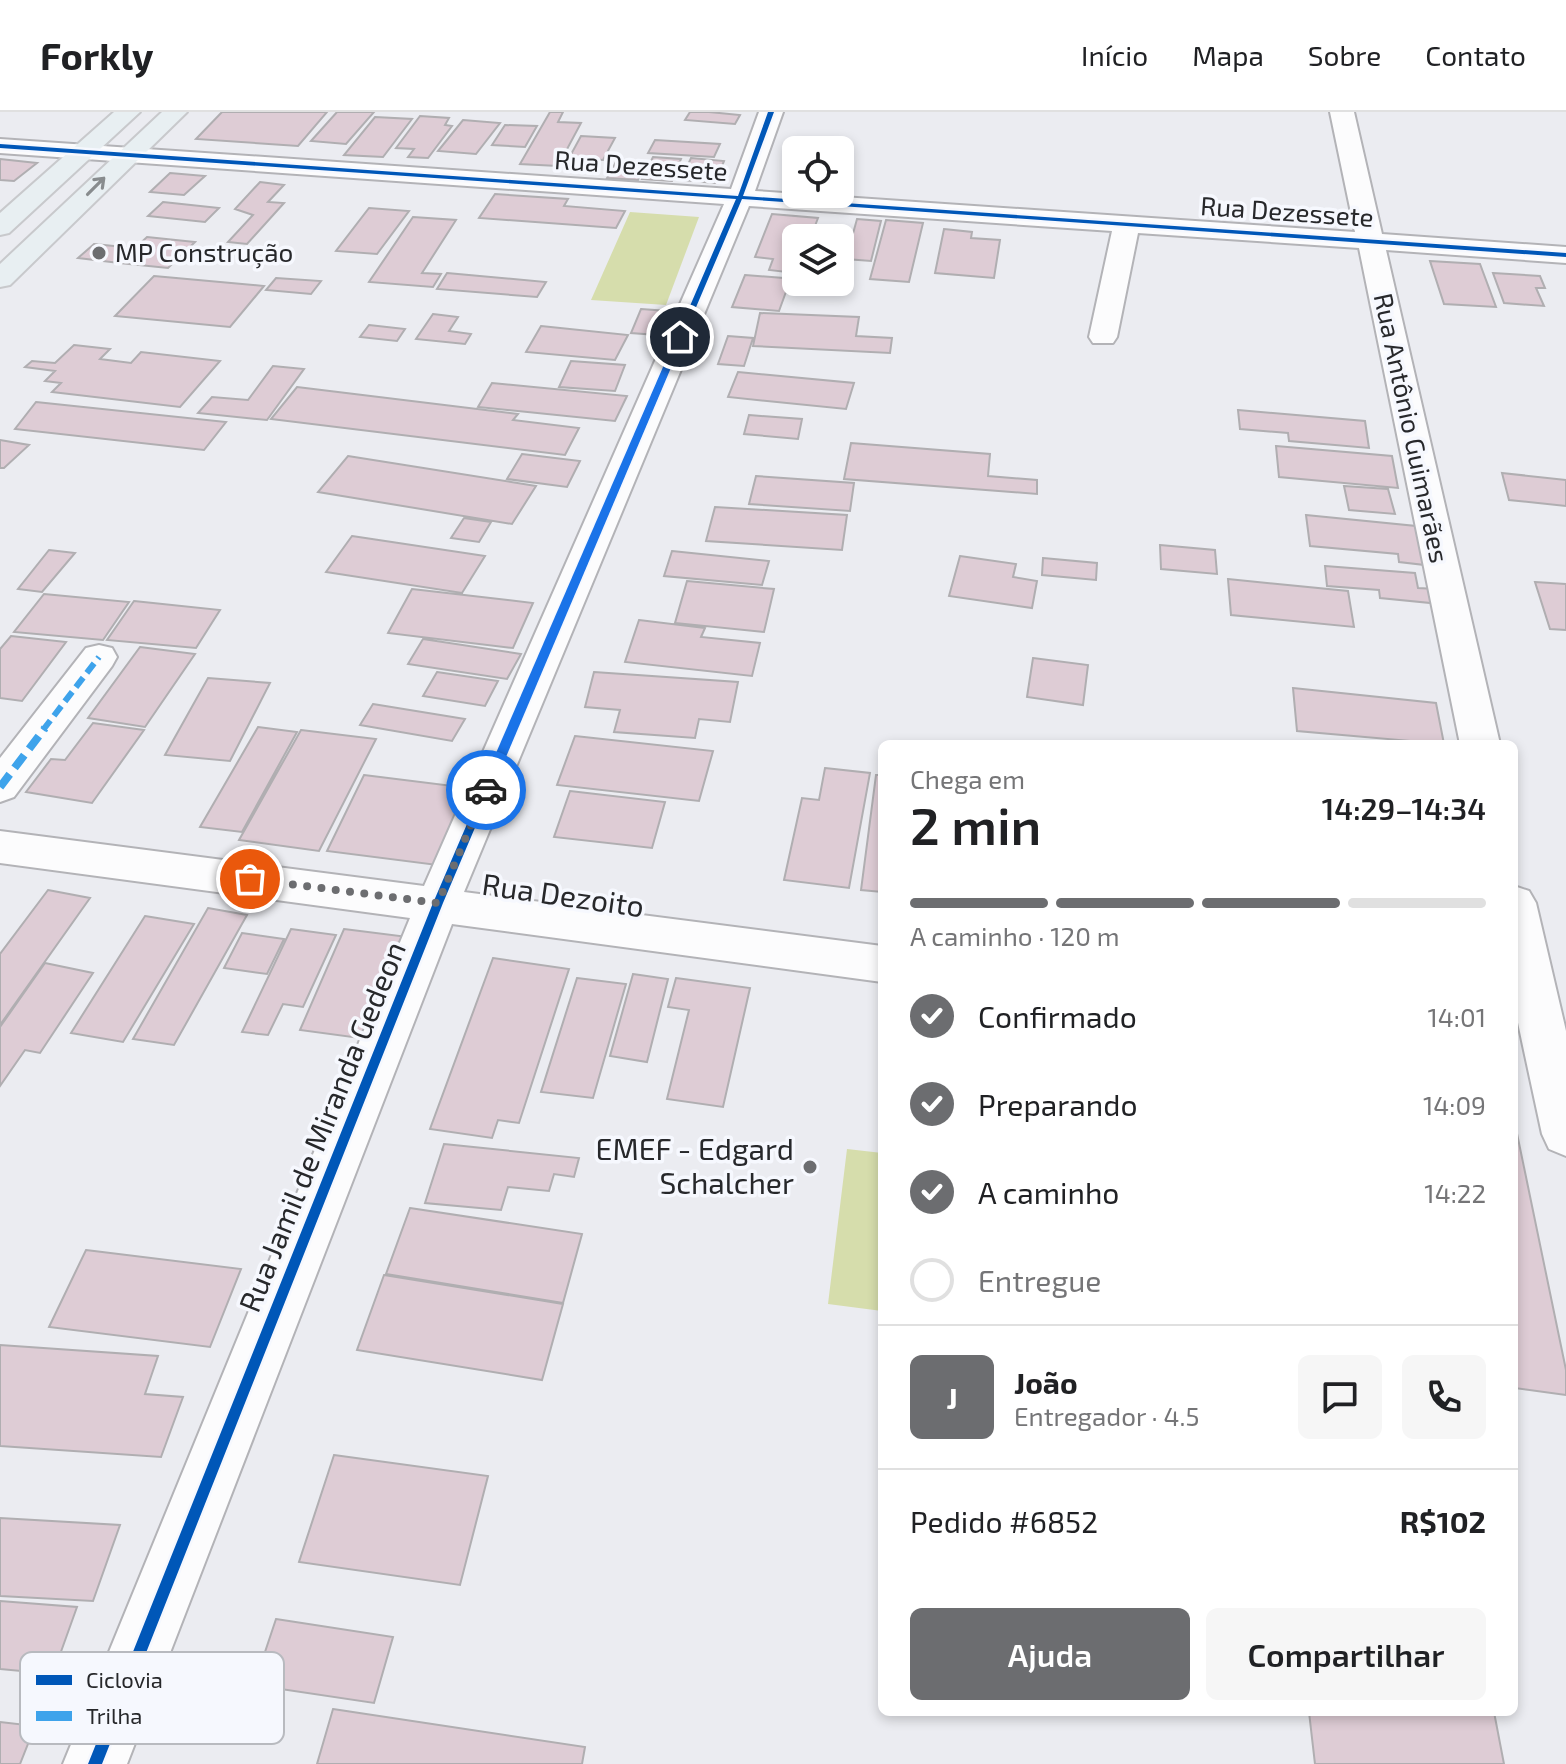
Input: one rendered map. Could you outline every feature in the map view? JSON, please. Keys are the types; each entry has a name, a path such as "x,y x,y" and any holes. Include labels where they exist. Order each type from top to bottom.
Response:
{"main road":[{"path":"7,221 128,112"},
{"path":"0,279 175,112"},
{"path":"7,221 64,217"}],"street":[{"name":"Rua Jamil de Miranda Gedeon","path":"140,1652 438,903 741,195 771,112"},
{"name":"Rua Antônio Guimarães","path":"1342,112 1479,740"},
{"name":"Rua Dezessete","path":"0,146 741,195 1566,255"},
{"path":"1103,337 1127,223"},
{"path":"0,787 99,657"},
{"name":"Rua Dezoito","path":"0,847 878,963"},
{"path":"1518,925 1542,1054 1566,1134"},
{"name":"Rua Jamil de Miranda Gedeon","path":"95,1764 103,1744"}],"green space":[{"path":"630,212 699,217 666,305 591,300"},
{"path":"847,1149 878,1153 878,1310 828,1304"}],"building":[{"path":"222,112 327,112 298,146 196,139"},
{"path":"337,112 374,112 346,144 311,141"},
{"path":"550,112 563,112 558,122 581,123 558,166 520,164"},
{"path":"690,112 740,115 735,124 685,120"},
{"path":"420,116 449,118 445,125 452,126 428,158 408,157 414,149 396,148"},
{"path":"375,117 412,119 383,157 344,155"},
{"path":"463,120 500,123 476,154 438,151"},
{"path":"505,125 537,126 525,147 492,145"},
{"path":"581,136 615,138 603,160 569,158"},
{"path":"655,140 720,144 714,157 648,153"},
{"path":"653,157 681,159 672,181 642,179"},
{"path":"691,158 724,161 715,183 681,180"},
{"path":"0,159 37,163 14,181 0,180"},
{"path":"617,160 646,162 638,180 607,178"},
{"path":"170,173 205,176 184,195 150,192"},
{"path":"260,182 284,185 268,202 284,203 247,244 228,242 253,215 235,209"},
{"path":"495,194 568,199 564,206 625,211 616,228 479,218"},
{"path":"163,202 219,208 205,222 148,216"},
{"path":"369,208 409,211 377,254 336,251"},
{"path":"772,214 818,218 816,224 782,224 782,272 769,270 773,259 755,257"},
{"path":"413,217 456,220 422,273 441,274 433,287 369,282"},
{"path":"857,219 881,221 871,261 854,260"},
{"path":"886,220 923,223 909,282 870,279"},
{"path":"944,229 972,232 971,238 1000,240 994,278 935,273"},
{"path":"147,237 195,242 168,268 119,263"},
{"path":"94,244 134,248 119,263 78,258"},
{"path":"1430,261 1480,264 1496,307 1444,304"},
{"path":"447,273 546,282 537,297 437,289"},
{"path":"1493,273 1540,276 1545,288 1536,288 1544,306 1504,303"},
{"path":"745,275 782,278 782,296 784,296 779,311 732,307"},
{"path":"154,276 264,286 230,327 115,316"},
{"path":"276,278 321,281 311,294 266,290"},
{"path":"641,309 667,311 657,335 631,333"},
{"path":"760,313 859,317 856,336 892,338 890,353 753,346"},
{"path":"433,314 458,317 449,331 471,334 465,344 416,339"},
{"path":"369,325 405,329 397,341 360,337"},
{"path":"541,326 628,335 615,360 526,352"},
{"path":"728,336 753,338 744,366 718,364"},
{"path":"74,345 110,349 100,359 131,363 141,352 220,361 180,407 52,392 61,383 45,381 55,371 25,367 32,361 55,363"},
{"path":"571,361 625,365 615,391 559,387"},
{"path":"273,366 304,369 267,420 198,413 212,397 248,400"},
{"path":"738,372 854,383 846,409 728,397"},
{"path":"492,383 627,396 615,421 478,407"},
{"path":"297,387 518,414 513,420 579,428 565,455 271,419"},
{"path":"36,402 226,422 204,450 15,429"},
{"path":"1238,410 1365,421 1369,448 1289,441 1288,433 1240,429"},
{"path":"749,415 802,419 798,439 744,434"},
{"path":"0,440 29,445 4,468 0,468"},
{"path":"851,443 990,454 988,476 1037,480 1037,494 844,479"},
{"path":"1276,446 1392,456 1398,488 1279,477"},
{"path":"522,454 580,461 567,487 507,479"},
{"path":"348,456 536,486 512,524 318,492"},
{"path":"1502,473 1566,480 1566,506 1509,500"},
{"path":"756,476 854,483 850,511 749,504"},
{"path":"1344,486 1388,489 1395,514 1349,510"},
{"path":"715,507 847,515 842,550 706,541"},
{"path":"1306,515 1416,526 1425,565 1399,562 1398,554 1310,546"},
{"path":"464,518 491,522 479,542 451,538"},
{"path":"352,536 485,556 462,593 326,572"},
{"path":"1160,545 1215,550 1217,574 1161,569"},
{"path":"49,550 75,553 42,592 18,589"},
{"path":"672,551 769,561 762,585 664,576"},
{"path":"960,556 1016,564 1013,577 1037,581 1032,608 949,596"},
{"path":"1043,558 1097,563 1096,580 1042,575"},
{"path":"1325,566 1415,573 1418,588 1437,589 1441,604 1380,598 1379,590 1327,586"},
{"path":"1228,579 1348,591 1354,627 1231,615"},
{"path":"687,581 774,589 764,632 675,623"},
{"path":"1535,582 1566,584 1566,630 1550,629"},
{"path":"412,589 533,603 513,648 388,633"},
{"path":"44,594 129,602 103,640 14,632"},
{"path":"134,601 220,610 196,648 107,640"},
{"path":"639,620 705,628 701,637 760,643 752,676 625,662"},
{"path":"11,636 66,642 22,701 0,698 0,649"},
{"path":"423,639 521,654 507,679 408,664"},
{"path":"140,647 195,654 145,727 88,718"},
{"path":"1033,658 1088,665 1083,705 1027,697"},
{"path":"437,672 498,681 485,706 423,696"},
{"path":"594,672 738,682 730,722 699,719 695,738 614,732 620,710 585,707"},
{"path":"208,678 270,683 230,761 165,755"},
{"path":"1293,688 1436,703 1443,740 1399,740 1297,731"},
{"path":"373,704 465,719 452,741 360,725"},
{"path":"93,723 144,730 92,803 26,792 51,759 65,760"},
{"path":"258,727 297,732 242,832 200,827"},
{"path":"301,730 376,739 319,851 239,840"},
{"path":"575,736 713,751 699,801 557,785"},
{"path":"825,768 870,773 849,888 784,880 802,798 819,800"},
{"path":"364,775 469,788 437,865 327,851"},
{"path":"876,775 878,775 878,892 861,890"},
{"path":"570,791 665,802 652,848 554,837"},
{"path":"48,890 90,898 0,1025 0,954"},
{"path":"208,908 247,915 174,1045 133,1039"},
{"path":"145,916 194,924 123,1042 71,1033"},
{"path":"291,929 336,935 303,1007 283,1004 268,1035 242,1032"},
{"path":"344,929 408,937 367,1039 300,1030"},
{"path":"242,933 284,939 267,974 224,968"},
{"path":"493,958 569,969 519,1123 498,1120 492,1138 430,1129"},
{"path":"45,963 93,973 40,1053 25,1050 0,1086 0,1027"},
{"path":"633,974 668,979 647,1062 610,1056"},
{"path":"577,978 626,984 593,1098 541,1092"},
{"path":"676,978 750,988 723,1107 667,1099 689,1010 668,1007"},
{"path":"1518,1138 1566,1370 1566,1395 1518,1389"},
{"path":"444,1144 579,1158 574,1177 554,1174 549,1191 508,1187 501,1210 425,1203"},
{"path":"410,1208 582,1234 563,1303 386,1274"},
{"path":"86,1250 241,1269 210,1347 49,1327"},
{"path":"384,1275 563,1304 542,1380 357,1350"},
{"path":"0,1345 158,1356 145,1394 183,1397 161,1457 0,1446"},
{"path":"334,1455 488,1476 460,1585 299,1562"},
{"path":"0,1518 120,1525 93,1601 0,1596"},
{"path":"0,1601 77,1607 61,1652 20,1652 20,1671 0,1669"},
{"path":"276,1619 393,1637 374,1703 284,1690 284,1652 265,1652"},
{"path":"333,1709 585,1747 582,1764 317,1764"},
{"path":"1309,1716 1495,1716 1504,1764 1315,1764"},
{"path":"0,1722 20,1724 20,1744 28,1744 20,1764 0,1764"}],"marked path":[{"path":"0,787 99,657"}],"cycle path":[{"path":"140,1652 438,903 741,195 771,112"},
{"path":"0,146 1566,255"},
{"path":"95,1764 103,1744"}],"way so far":[{"path":"250,879 438,903 486,790"}],"place":[{"name":"MP Construção","path":"99,253"},
{"name":"EMEF - Edgard Schalcher","path":"810,1167"}],"route":[{"path":"486,790 680,337"}]}
